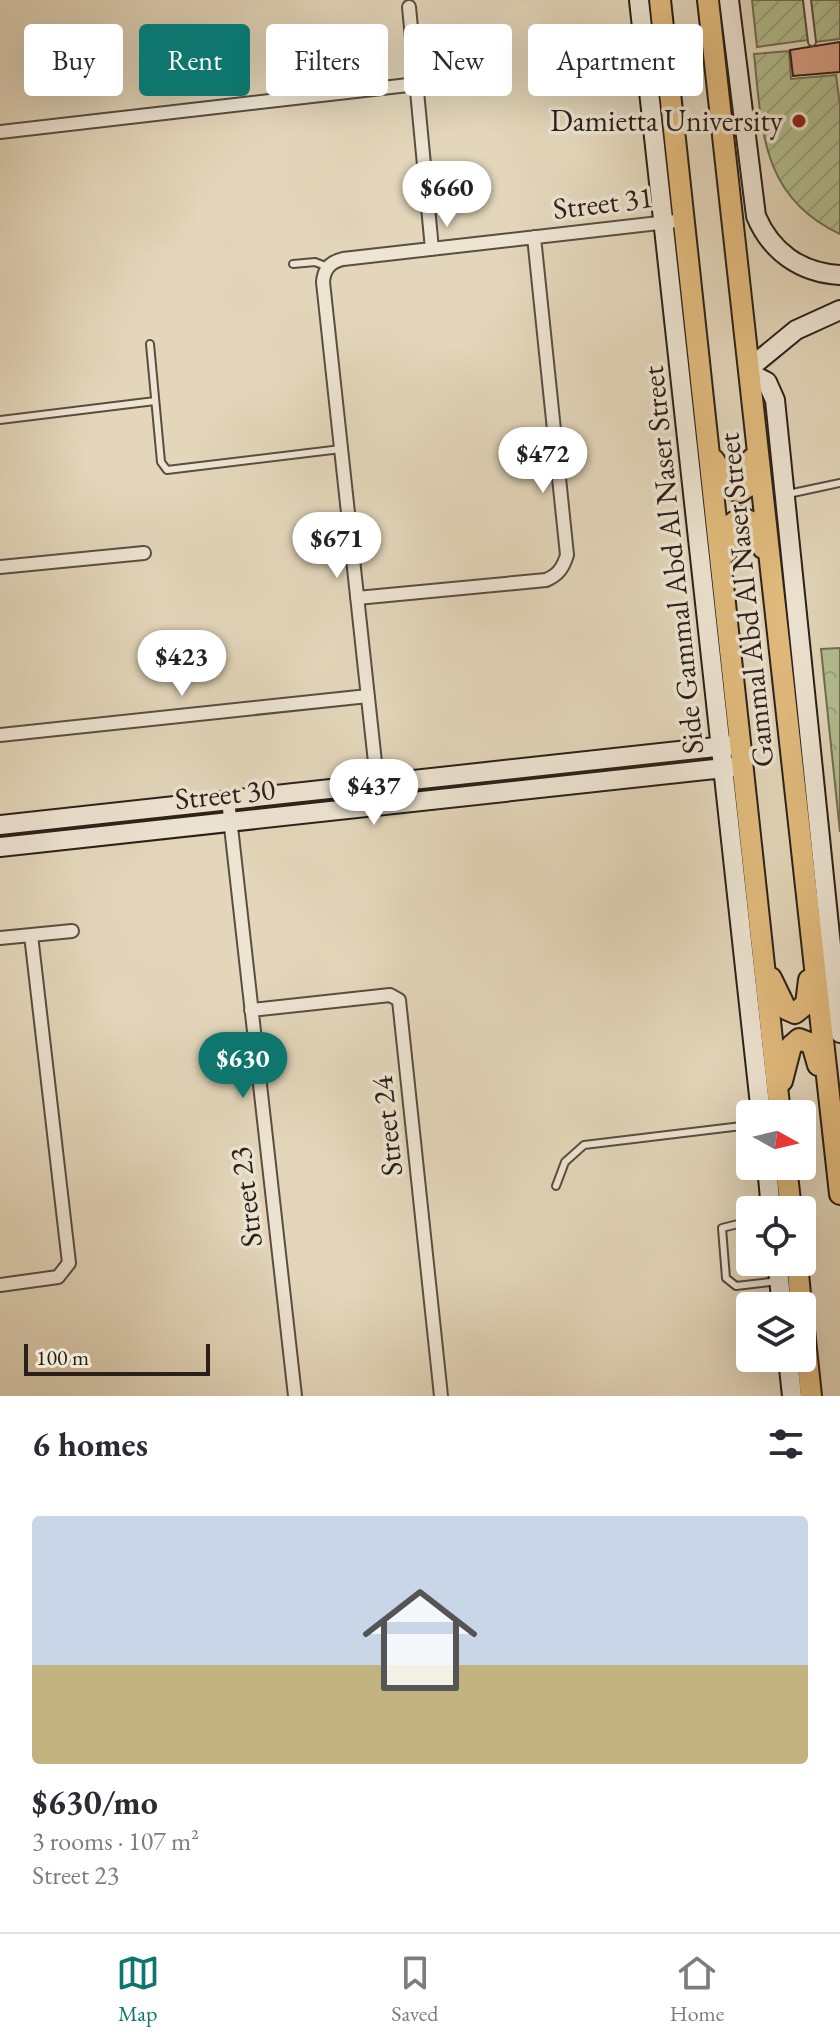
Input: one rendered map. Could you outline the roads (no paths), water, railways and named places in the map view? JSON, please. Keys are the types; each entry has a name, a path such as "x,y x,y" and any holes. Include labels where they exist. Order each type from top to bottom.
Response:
{"main road":[{"name":"Side Gammal Abd Al Naser Street","path":"639,0 663,223 731,746"},
{"name":"Gammal Abd Al Naser Street","path":"660,0 722,573 733,767 764,964 778,1100"},
{"name":"Gammal Abd Al Naser Street","path":"708,0 773,574 800,732 813,945 840,1194"},
{"path":"729,0 756,216 774,247 794,262 817,272 840,275"},
{"path":"840,310 796,330 751,370 767,382 773,393 784,495 800,732 840,1033"},
{"path":"710,453 730,488 743,491 749,483 757,429"},
{"path":"722,573 732,524 744,516 753,523 773,574"},
{"name":"Street 30","path":"0,825 731,746"},
{"name":"Side Gammal Abd Al Naser Street","path":"733,767 760,1100"},
{"name":"Street 30","path":"0,847 733,767"},
{"path":"764,964 786,1009 800,1012 806,1004 813,945"},
{"path":"780,1100 791,1046 804,1039 812,1044 831,1108"},
{"path":"789,1372 792,1396"},
{"path":"809,1372 811,1396"}],"street":[{"path":"409,7 411,24"},
{"path":"0,132 404,85"},
{"path":"418,96 432,249"},
{"name":"Street 31","path":"328,267 343,259 685,220"},
{"path":"357,598 546,580 560,571 564,563 567,555 534,237"},
{"path":"328,267 323,282 380,805"},
{"path":"0,567 144,553"},
{"path":"0,735 368,696"},
{"name":"Street 23","path":"228,800 295,1396"},
{"path":"0,938 72,931"},
{"path":"0,1285 58,1277 69,1263 31,935"},
{"name":"Street 24","path":"251,1010 390,995 399,1000 441,1396"}],"lane":[{"path":"807,0 812,42"},
{"path":"293,264 315,262 328,267"},
{"path":"150,344 161,462 167,470 341,449"},
{"path":"0,420 155,401"},
{"path":"784,495 840,483"},
{"path":"556,1186 565,1162 584,1145 736,1127"},
{"path":"736,1224 722,1228 726,1278 736,1286 766,1276"}],"place":[{"name":"Damietta University","path":"799,121"}]}
